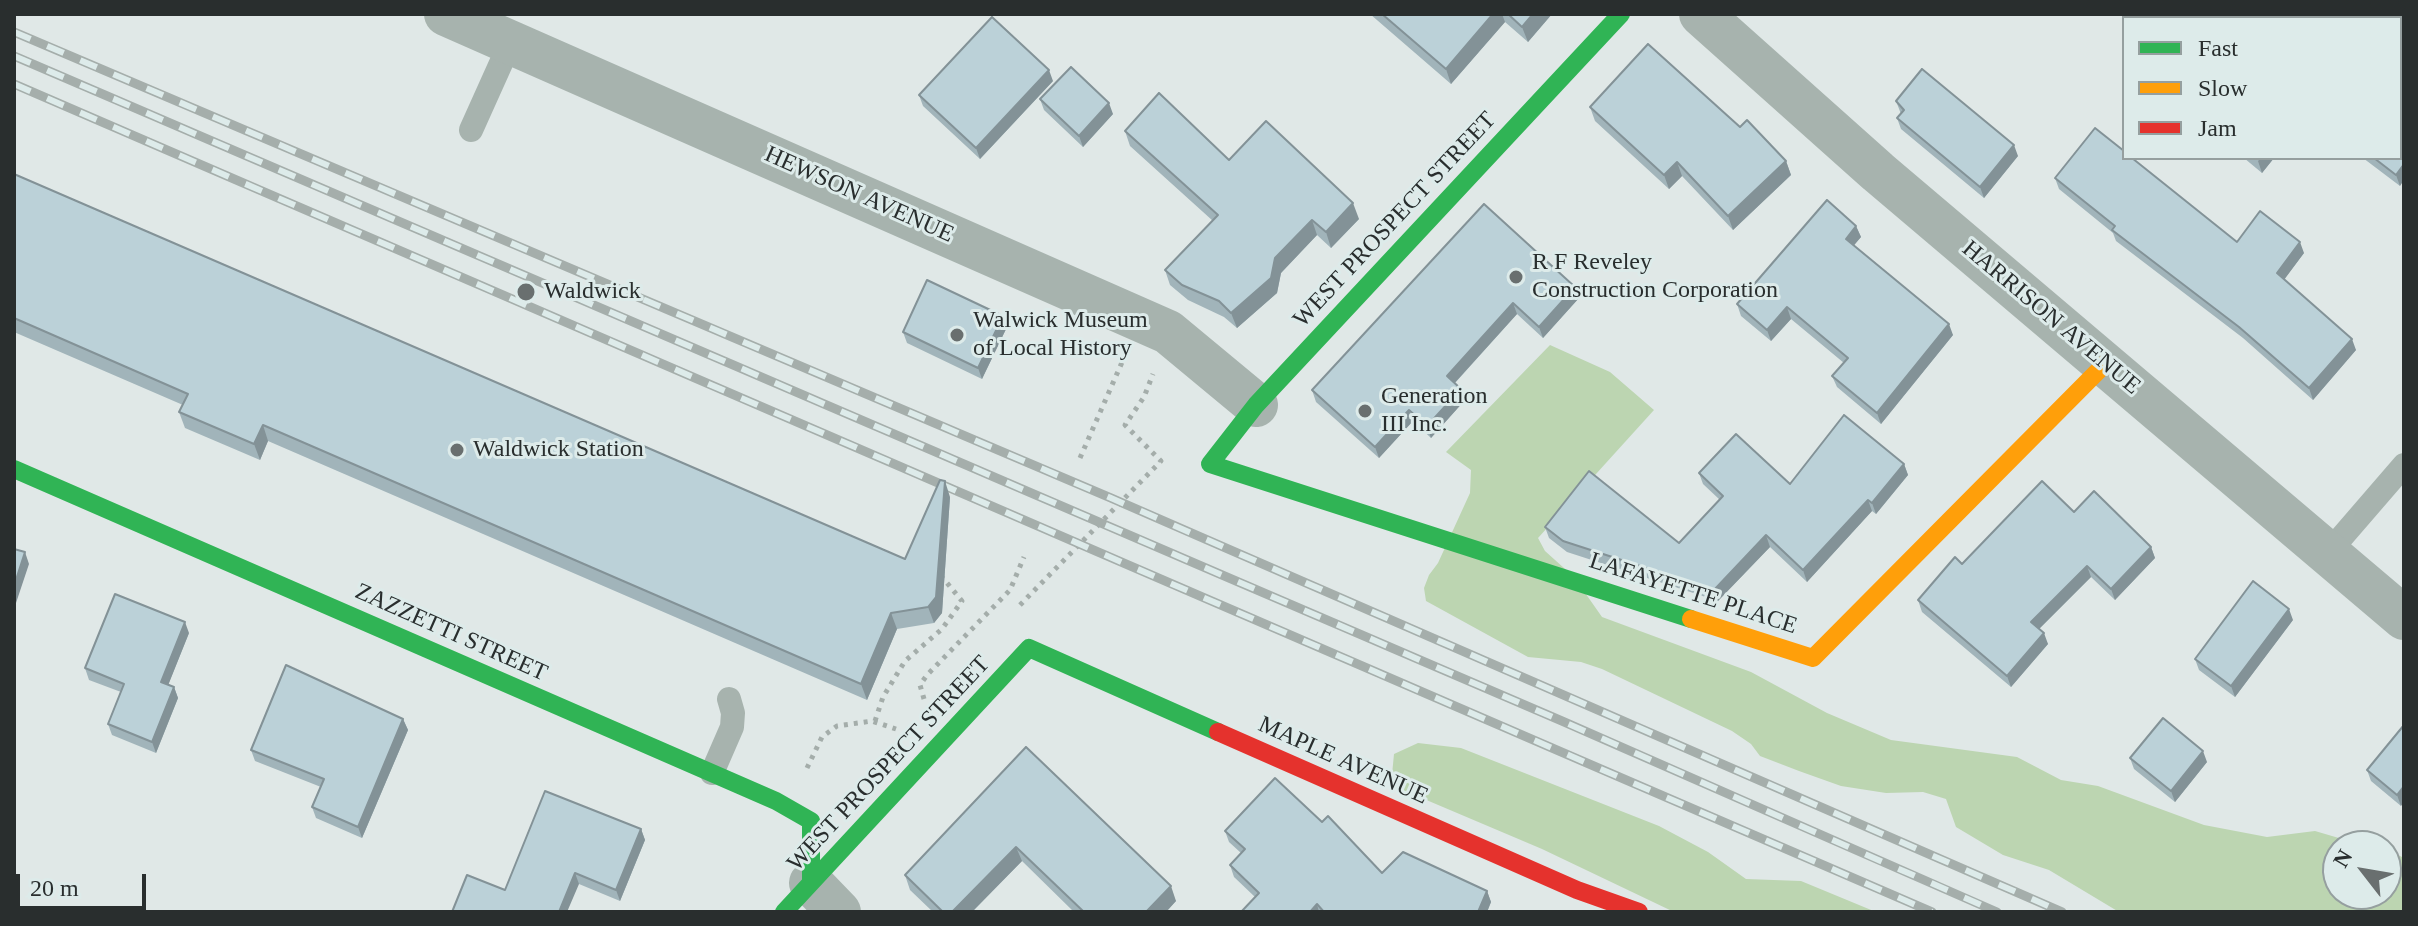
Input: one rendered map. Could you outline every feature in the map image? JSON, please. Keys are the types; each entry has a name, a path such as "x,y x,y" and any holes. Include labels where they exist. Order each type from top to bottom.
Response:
{"street":[{"name":"HEWSON AVENUE","path":"446,14 523,28 1168,332 1256,405"},
{"name":"WEST PROSPECT STREET","path":"1210,464 1256,405 1621,14"},
{"name":"HARRISON AVENUE","path":"1701,14 1878,172 2404,618"},
{"name":"LAFAYETTE PLACE","path":"1210,464 1813,658 2105,364"},
{"name":"ZAZZETTI STREET","path":"14,469 792,810"},
{"name":"WEST PROSPECT STREET","path":"811,902 1029,648"},
{"name":"MAPLE AVENUE","path":"1029,648 1563,884 1639,912"},
{"path":"792,810 811,821 811,902"}],"lane":[{"path":"471,130 523,28"},
{"path":"2328,553 2404,465"},
{"path":"712,773 732,727 733,713 729,699"}],"path":[{"path":"1080,458 1123,359 1133,364"},
{"path":"1143,368 1153,372"},
{"path":"1030,594 1161,461 1125,425 1144,397"},
{"path":"927,703 920,685 1010,590 1024,557"},
{"path":"875,721 883,697 905,661 942,629 962,601 935,573"},
{"path":"792,810 812,755 822,737 837,726 875,721 900,730"}],"green space":[{"path":"1550,345 1610,372 1654,410 1538,538 1545,551 1574,577 1602,617 1751,672 1827,713 1891,740 2017,757 2061,780 2098,786 2204,825 2267,837 2315,831 2322,833 2322,910 2402,910 2402,857 2404,912 2119,912 2049,870 2003,855 1956,827 1946,799 1923,792 1886,793 1841,786 1760,756 1751,744 1732,731 1602,669 1581,662 1528,657 1426,601 1424,588 1429,575 1438,563 1470,493 1471,470 1446,452"},
{"path":"1418,743 1461,748 1659,826 1708,852 1746,879 1801,881 1876,912 1674,912 1542,849 1391,785 1394,754"}],"building":[{"path":"1382,14 1493,14 1446,69"},
{"path":"1508,14 1533,14 1522,27"},
{"path":"992,17 1049,70 976,148 919,95"},
{"path":"1648,44 1740,127 1747,120 1786,161 1728,216 1677,162 1664,175 1590,107"},
{"path":"1071,67 1109,103 1079,136 1040,99"},
{"path":"1922,69 2014,145 1980,187 1897,118 1904,110 1896,101"},
{"path":"1159,93 1229,160 1266,121 1353,203 1326,232 1312,220 1275,258 1271,278 1231,313 1219,301 1182,285 1165,270 1218,215 1125,131"},
{"path":"2402,114 2404,164 2396,175 2377,160 2402,160"},
{"path":"2095,128 2122,149 2122,160 2134,160 2237,242 2260,211 2300,242 2277,273 2352,339 2309,388 2239,327 2112,230 2115,226 2055,178"},
{"name":"Waldwick Station","path":"14,174 905,559 940,480 945,481 936,597 928,607 891,613 861,684 263,425 254,444 179,412 188,394 14,318"},
{"path":"1827,200 1856,226 1846,239 1949,324 1877,413 1832,376 1848,358 1787,307 1767,330 1737,304"},
{"path":"1484,204 1575,287 1539,327 1513,303 1447,376 1461,389 1427,426 1409,410 1375,447 1312,390"},
{"name":"Walwick Museum of Local History","path":"927,280 1003,316 978,368 903,332"},
{"path":"1844,415 1904,464 1872,503 1868,500 1803,570 1766,535 1714,590 1563,541 1545,527 1589,471 1679,543 1723,496 1699,473 1736,434 1790,484"},
{"path":"2042,481 2074,512 2094,491 2151,547 2111,589 2087,566 2031,622 2044,633 2007,676 1918,600 1955,557 1962,564"},
{"path":"14,549 25,552 14,586"},
{"path":"2253,581 2289,609 2231,686 2195,659"},
{"path":"115,594 185,622 161,682 174,687 152,742 108,724 124,684 85,668"},
{"path":"286,665 403,719 358,827 312,807 324,779 251,750"},
{"path":"2163,718 2203,751 2171,791 2130,758"},
{"path":"2404,725 2404,786 2397,795 2367,770"},
{"path":"1026,747 1171,886 1146,912 1084,912 1016,847 952,912 943,912 905,875"},
{"path":"1275,778 1322,822 1328,816 1382,873 1403,852 1487,891 1478,912 1324,912 1317,904 1310,912 1241,912 1259,893 1230,865 1245,849 1225,831"},
{"path":"545,791 641,829 616,890 575,873 559,912 452,912 467,875 505,890"}],"railway":[{"path":"14,32 1111,498 2062,912"},
{"path":"14,56 1562,721 1997,912"},
{"path":"14,84 1932,912"}],"traffic: fast":[{"path":"1621,14 1256,405 1210,464 1691,619"},
{"path":"14,469 776,801 811,821 811,883"},
{"path":"784,912 1029,648 1218,732"}],"traffic: slow":[{"path":"1691,619 1813,658 2105,364"}],"traffic: jam":[{"path":"1218,732 1577,890 1639,912"}],"place":[{"name":"R F Reveley Construction Corporation","path":"1516,277"},
{"name":"Waldwick","path":"526,292"},
{"name":"Walwick Museum of Local History","path":"957,335"},
{"name":"Generation III Inc.","path":"1365,411"},
{"name":"Waldwick Station","path":"457,450"}]}
